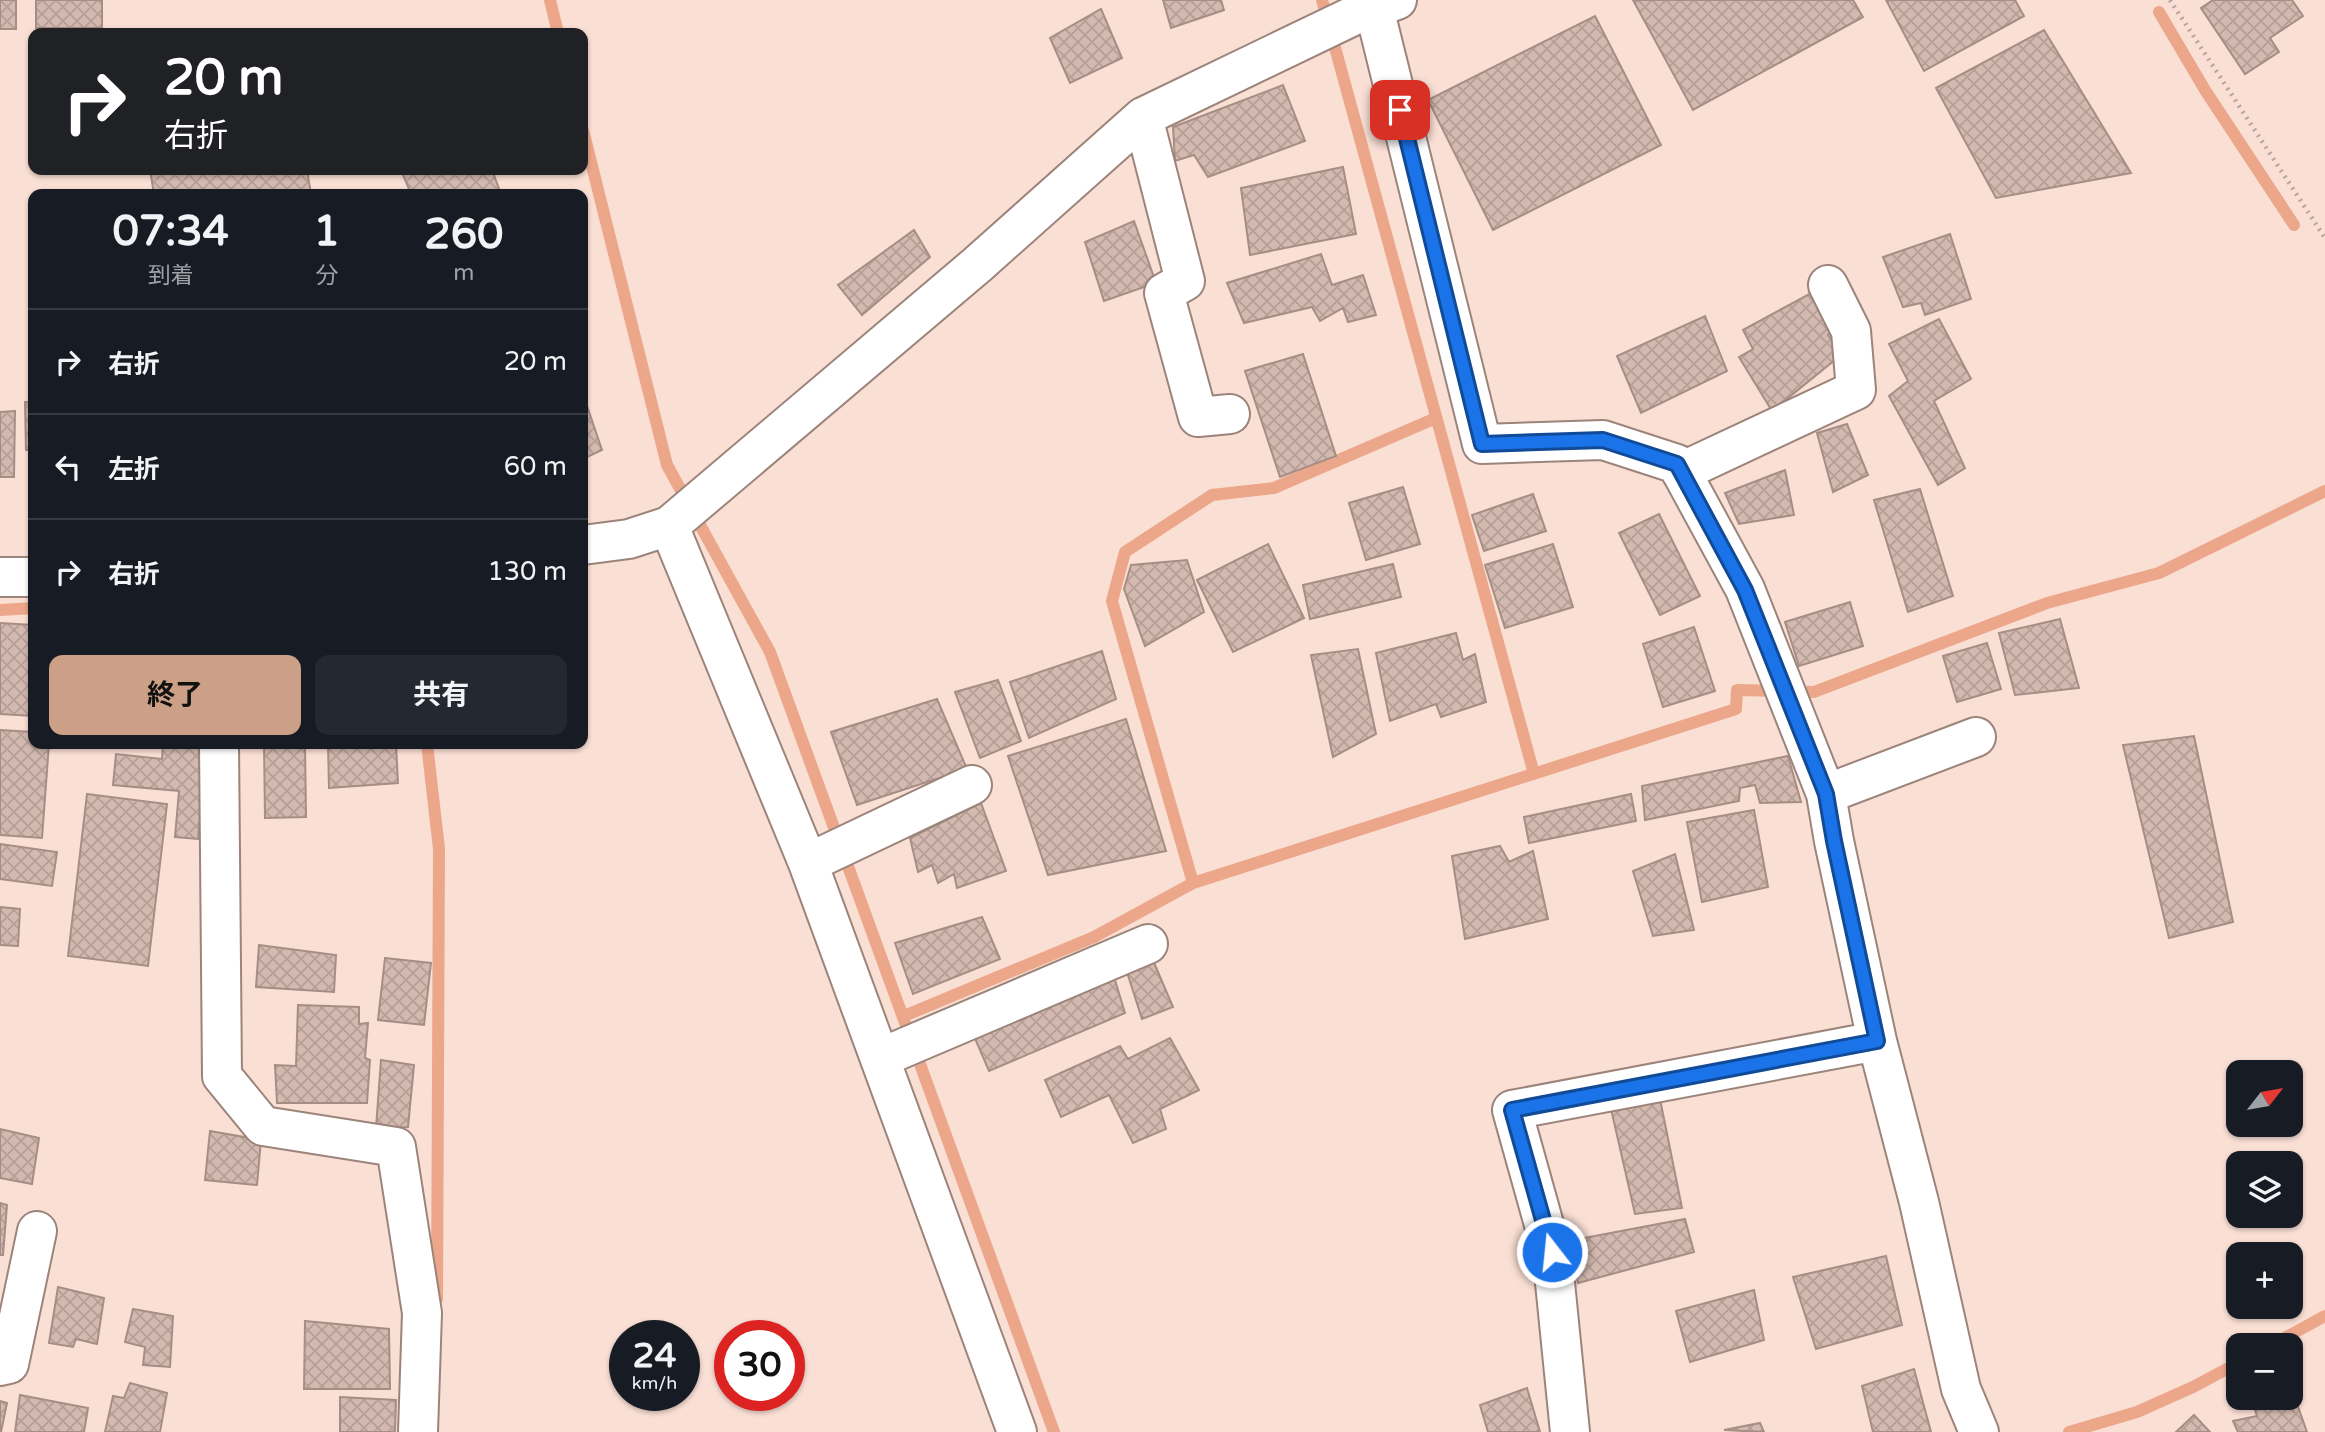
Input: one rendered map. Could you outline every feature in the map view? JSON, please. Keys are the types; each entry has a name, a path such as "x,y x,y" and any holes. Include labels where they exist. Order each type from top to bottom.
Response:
{"street":[{"path":"588,544 629,539 681,526 1143,117 1364,11 1482,444 1603,440 1677,464 1745,590 1826,794 1877,1041 1919,1202 1961,1389 1979,1432"},
{"path":"1143,117 1185,281 1164,293 1198,417 1230,414"},
{"path":"1681,472 1856,390 1851,331 1828,285"},
{"path":"681,526 1017,1432"},
{"path":"0,577 28,577"},
{"path":"1826,794 1976,737"},
{"path":"219,749 222,1076 263,1126 397,1147 422,1313 418,1432"},
{"path":"808,863 972,785"},
{"path":"880,1058 1148,944"},
{"path":"1570,1432 1552,1252 1512,1110 1877,1041"},
{"path":"0,1366 9,1364 37,1231"}],"path":[{"path":"2170,0 2325,239"}],"building":[{"path":"0,0 16,0 16,29 0,29"},
{"path":"36,0 102,0 102,28 36,28"},
{"path":"1163,0 1221,0 1224,10 1171,28"},
{"path":"1633,0 1853,0 1863,17 1693,110"},
{"path":"1886,0 2015,0 2024,16 1924,71"},
{"path":"2213,0 2292,0 2303,16 2270,38 2279,52 2245,74 2201,8"},
{"path":"1101,9 1122,58 1070,83 1050,38"},
{"path":"1595,16 1661,145 1493,230 1428,100"},
{"path":"2044,30 2131,173 1996,198 1936,88"},
{"path":"1283,85 1305,141 1208,177 1194,155 1175,161 1173,127"},
{"path":"1343,167 1356,234 1250,255 1241,188"},
{"path":"151,175 308,175 310,189 153,189"},
{"path":"403,175 494,175 499,189 409,189"},
{"path":"1134,221 1156,283 1104,301 1085,242"},
{"path":"914,230 930,257 862,315 838,285"},
{"path":"1950,234 1971,299 1925,315 1921,303 1903,307 1883,257"},
{"path":"1321,254 1332,285 1363,275 1376,315 1348,322 1343,308 1320,321 1312,307 1244,323 1227,283"},
{"path":"1813,292 1835,328 1828,335 1841,355 1772,411 1739,357 1753,349 1743,330"},
{"path":"1705,316 1727,371 1641,413 1617,356"},
{"path":"1939,319 1971,379 1934,401 1965,468 1938,485 1889,396 1908,381 1889,344"},
{"path":"1303,354 1336,456 1280,477 1245,371"},
{"path":"25,402 28,402 28,450"},
{"path":"588,409 602,450 588,457"},
{"path":"15,411 14,477 0,477 0,412"},
{"path":"1847,424 1868,475 1833,492 1817,433"},
{"path":"1785,470 1794,515 1739,524 1725,493"},
{"path":"1403,487 1420,544 1366,560 1349,503"},
{"path":"1920,489 1953,596 1908,612 1874,500"},
{"path":"1533,494 1546,531 1484,551 1472,515"},
{"path":"1659,514 1700,596 1660,615 1619,533"},
{"path":"1268,544 1304,618 1233,652 1197,580"},
{"path":"1553,544 1573,607 1505,628 1485,565"},
{"path":"1187,560 1204,612 1145,646 1124,589 1131,565"},
{"path":"1393,564 1401,597 1310,619 1303,585"},
{"path":"1850,602 1863,646 1799,666 1785,622"},
{"path":"2060,619 2079,688 2015,695 1999,633"},
{"path":"0,623 28,625 28,716 0,714"},
{"path":"1694,627 1715,691 1663,707 1643,644"},
{"path":"1456,633 1463,660 1475,654 1486,702 1441,717 1436,704 1390,721 1376,653"},
{"path":"1987,643 2001,689 1957,702 1943,656"},
{"path":"1358,649 1376,734 1333,757 1311,655"},
{"path":"1102,651 1116,699 1029,738 1010,682"},
{"path":"998,680 1021,741 980,758 955,692"},
{"path":"937,699 967,769 857,805 831,732"},
{"path":"1126,719 1166,851 1048,875 1008,756"},
{"path":"0,730 28,732 28,749 49,749 42,838 0,835"},
{"path":"2194,736 2233,922 2169,938 2123,745"},
{"path":"163,749 206,749 198,839 175,837 179,791 113,785 116,754 162,759"},
{"path":"264,749 305,749 306,817 265,818"},
{"path":"328,749 396,749 398,783 329,788"},
{"path":"1788,756 1801,802 1760,803 1755,785 1740,788 1739,801 1645,820 1642,786"},
{"path":"87,794 167,804 148,966 68,956"},
{"path":"1631,794 1636,821 1529,843 1524,817"},
{"path":"981,803 1006,871 957,888 954,874 938,883 932,865 918,872 910,838"},
{"path":"1754,810 1768,887 1702,902 1687,822"},
{"path":"0,844 57,852 52,886 0,879"},
{"path":"1500,846 1509,862 1533,851 1548,919 1465,939 1452,856"},
{"path":"1675,854 1694,930 1653,936 1633,871"},
{"path":"0,907 20,909 18,946 0,945"},
{"path":"982,917 1000,959 913,994 895,943"},
{"path":"259,945 336,955 334,992 256,987"},
{"path":"385,958 431,963 424,1025 378,1020"},
{"path":"1152,958 1173,1007 1142,1019 1125,966"},
{"path":"1111,967 1125,1013 989,1071 964,1013"},
{"path":"298,1005 359,1007 359,1024 368,1023 365,1058 370,1060 367,1103 277,1103 275,1065 296,1066"},
{"path":"1170,1038 1199,1090 1160,1109 1166,1129 1133,1143 1109,1095 1061,1117 1045,1080 1120,1046 1128,1059"},
{"path":"381,1060 414,1065 408,1127 376,1128"},
{"path":"1660,1099 1682,1208 1635,1214 1611,1109"},
{"path":"0,1129 39,1138 32,1184 0,1178"},
{"path":"210,1131 261,1140 257,1185 205,1180"},
{"path":"0,1203 7,1205 3,1255 0,1255"},
{"path":"1685,1219 1694,1252 1578,1283 1568,1241"},
{"path":"1886,1256 1902,1325 1816,1349 1793,1277"},
{"path":"58,1287 104,1298 97,1344 76,1339 73,1347 49,1343"},
{"path":"1754,1290 1764,1340 1690,1362 1676,1311"},
{"path":"133,1309 173,1316 170,1367 143,1365 145,1347 125,1342"},
{"path":"305,1321 389,1329 390,1389 304,1389"},
{"path":"1914,1369 1931,1432 1873,1432 1862,1386"},
{"path":"130,1383 167,1393 160,1432 105,1432 113,1396 124,1398"},
{"path":"1527,1388 1540,1432 1488,1432 1480,1405"},
{"path":"20,1395 88,1408 84,1432 15,1432"},
{"path":"340,1397 396,1400 395,1432 340,1432"},
{"path":"0,1401 7,1403 1,1432 0,1432"},
{"path":"2255,1410 2299,1410 2307,1432 2238,1432 2233,1421 2257,1416"},
{"path":"2194,1415 2210,1432 2176,1432"},
{"path":"1760,1423 1764,1432 1724,1430"}],"waterway":[{"path":"550,0 557,28"},
{"path":"1322,0 1534,774"},
{"path":"2159,12 2205,90 2294,225"},
{"path":"588,150 667,465 770,652 1054,1432"},
{"path":"1193,883 1112,601 1125,552 1212,495 1274,488 1436,418"},
{"path":"904,1016 1094,937 1193,883 1736,709 1737,690 1814,692 2047,603 2159,573 2325,491"},
{"path":"0,610 28,608"},
{"path":"428,749 439,849 437,1299"},
{"path":"2294,1333 2325,1316"},
{"path":"2069,1432 2137,1412 2226,1369"}],"route":[{"path":"1400,110 1482,444 1603,440 1677,464 1745,590 1826,794 1877,1041 1512,1110 1552,1252"}]}
